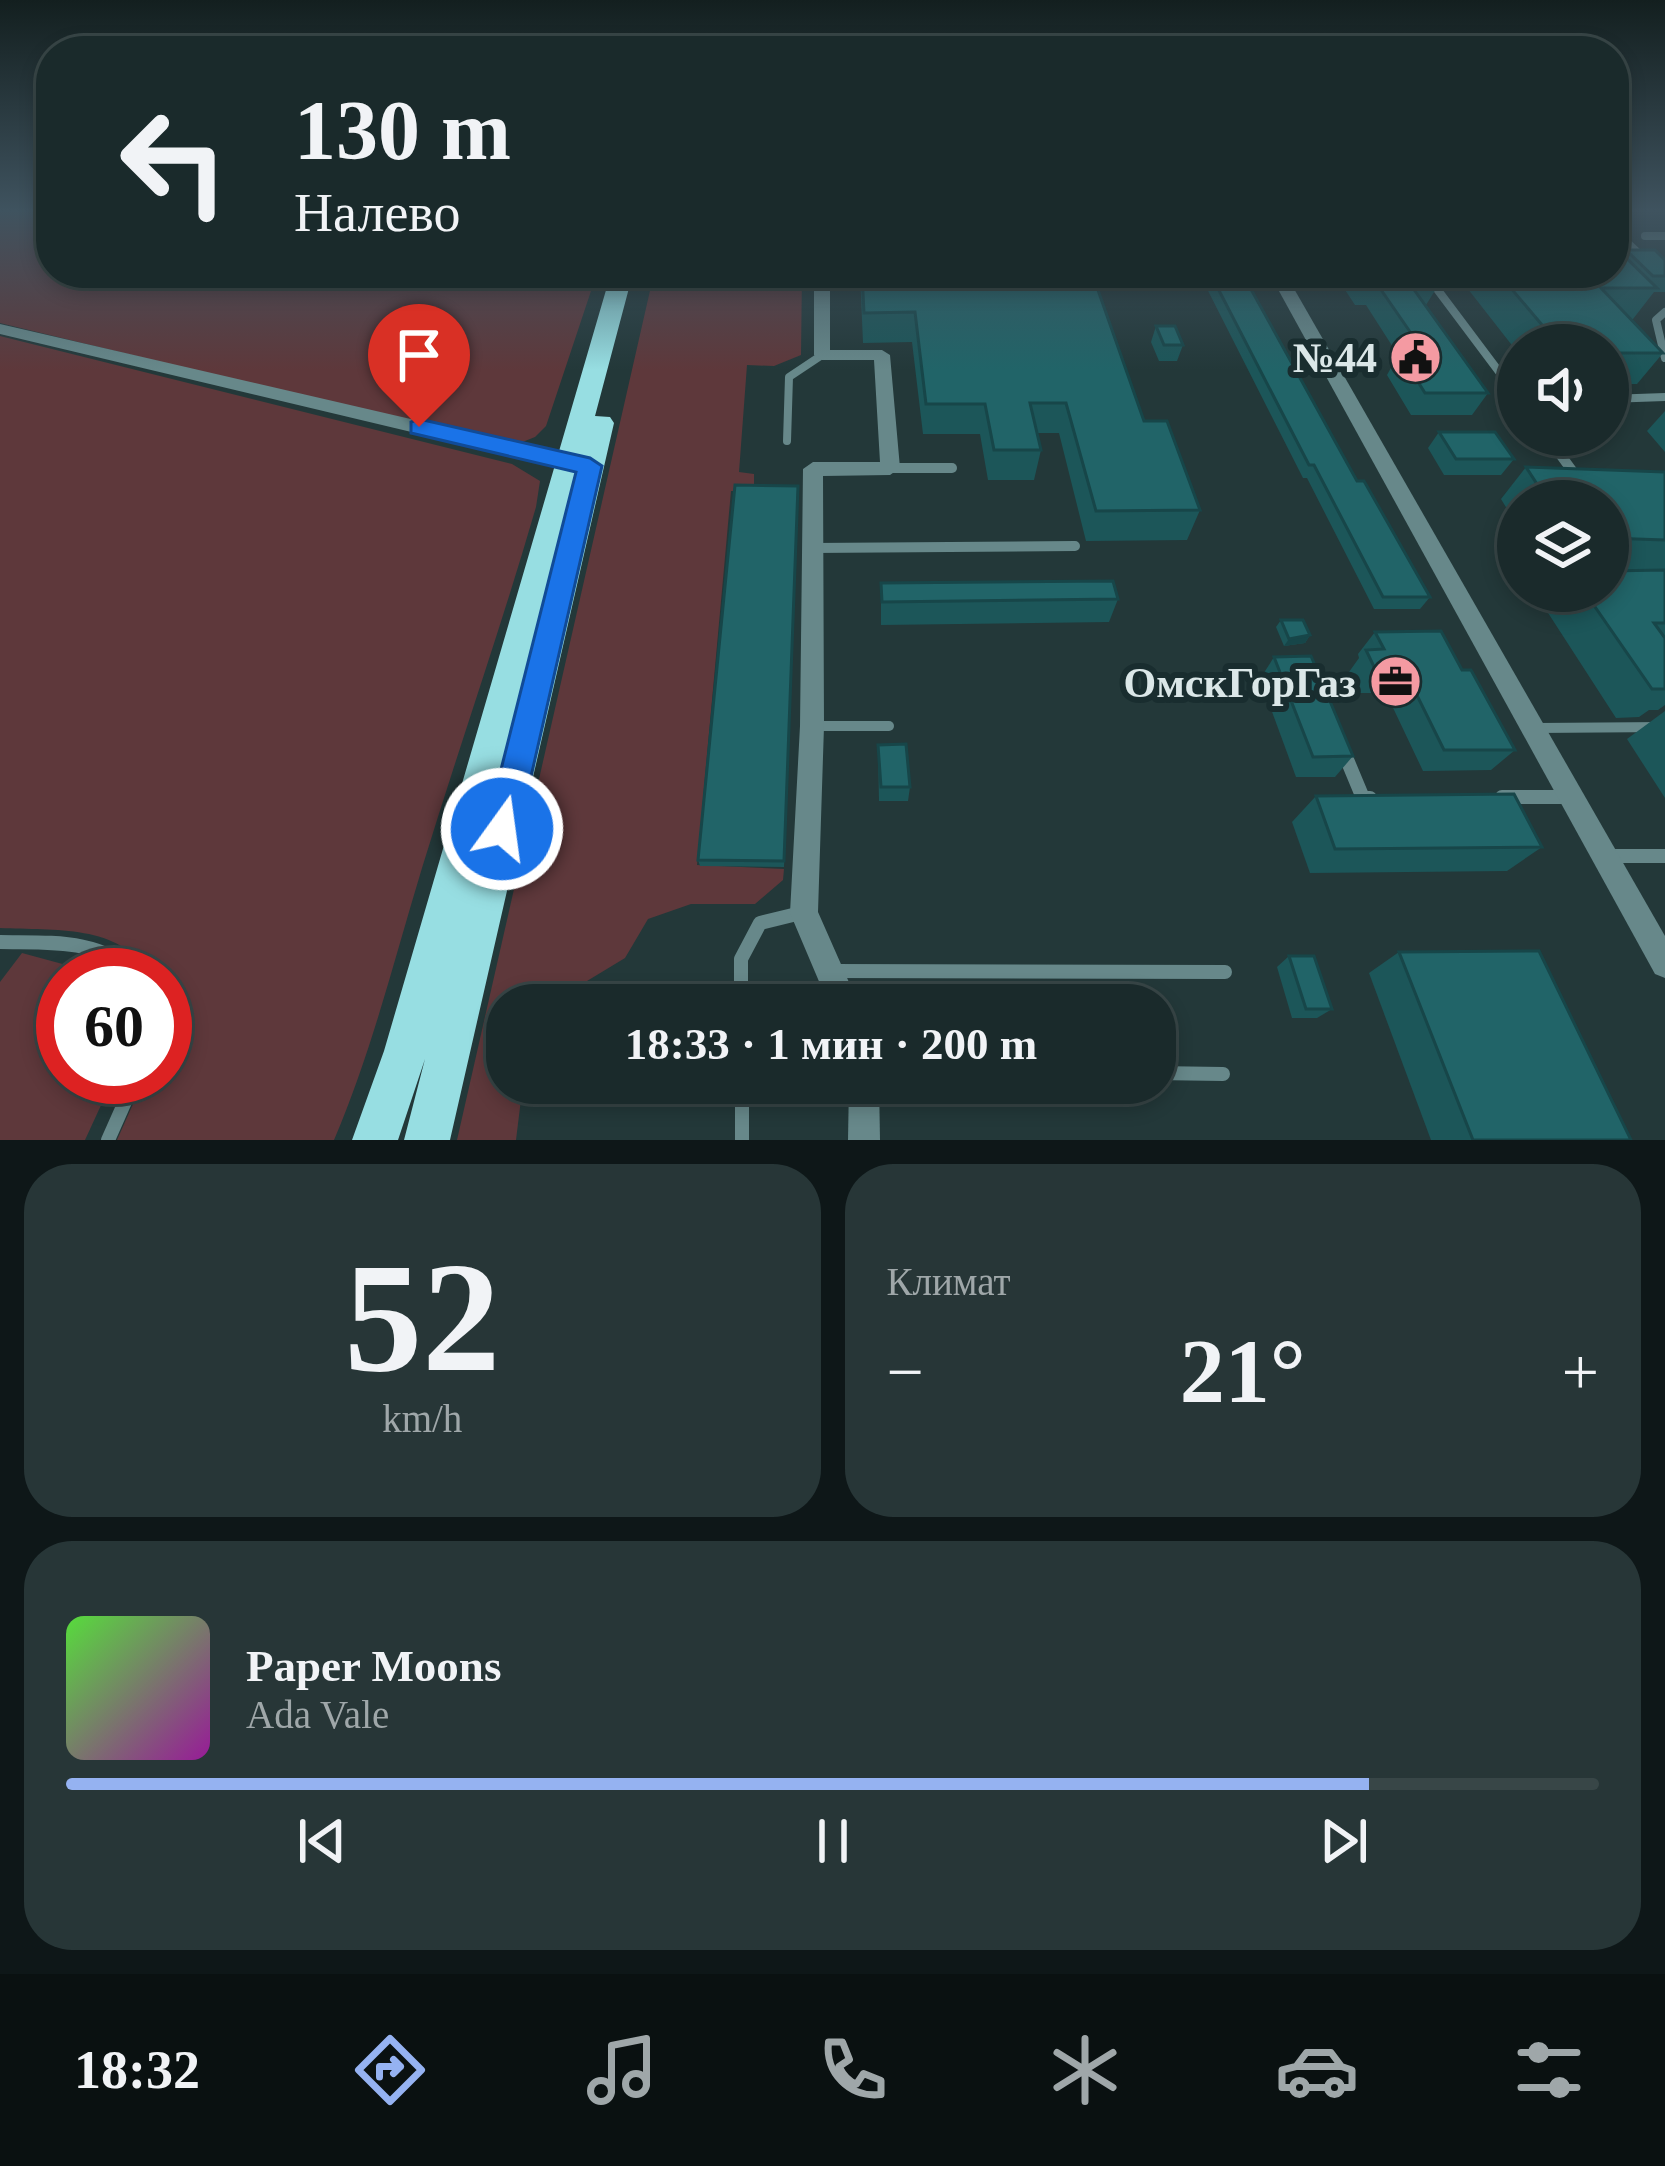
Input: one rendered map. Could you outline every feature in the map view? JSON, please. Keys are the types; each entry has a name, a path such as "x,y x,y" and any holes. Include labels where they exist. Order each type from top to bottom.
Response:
{"main road":[{"path":"427,1140 619,288"},
{"path":"375,1140 406,1051 635,288"}],"street":[{"path":"821,288 822,355 882,355 890,468 813,469 812,726 804,913 836,984"},
{"path":"1285,288 1604,856 1657,934 1665,964"},
{"path":"0,329 579,465"},
{"path":"864,1104 864,1140"}],"lane":[{"path":"1436,288 1497,369"},
{"path":"1665,312 1656,320 1665,358"},
{"path":"787,441 789,377 822,355"},
{"path":"1629,398 1665,397"},
{"path":"1562,456 1580,480"},
{"path":"890,468 952,468"},
{"path":"812,548 1075,546"},
{"path":"812,726 889,726"},
{"path":"1532,728 1665,728"},
{"path":"1337,736 1363,798 1386,798"},
{"path":"1481,798 1571,797"},
{"path":"1604,856 1665,856"},
{"path":"741,984 741,958 760,923 804,913"},
{"path":"0,942 95,948"},
{"path":"830,970 1225,972"},
{"path":"1176,1073 1223,1074"},
{"path":"108,1140 124,1104"},
{"path":"742,1104 742,1140"}],"shaded area":[{"path":"0,264 36,264 36,288 592,288 546,426 535,437 510,447 0,323"},
{"path":"651,288 802,288 801,355 774,366 747,365 739,472 754,474 754,491 731,491 697,865 784,869 783,880 755,904 691,904 648,919 625,958 587,981 492,984"},
{"path":"0,336 512,464 540,481 523,552 371,1039 334,1140 117,1140 133,1104 192,1104 192,948 124,948 84,933 0,928"},
{"path":"22,953 36,957 36,1104 102,1104 85,1140 0,1140 0,982"},
{"path":"486,1012 486,1104 520,1104 516,1140 457,1140"}],"building":[{"path":"1633,264 1657,288 1629,288"},
{"path":"1641,264 1665,264 1665,276 1653,276"},
{"path":"863,288 1097,288 1144,421 1167,421 1200,510 1096,511 1066,403 1030,403 1041,450 994,450 985,404 926,404 915,312 864,313"},
{"path":"1218,288 1250,288 1357,481 1364,481 1430,597 1383,597 1314,465 1309,465"},
{"path":"1380,288 1413,288 1488,393 1425,393 1400,353 1424,352"},
{"path":"1511,288 1601,288 1663,353 1629,353 1629,324 1541,324"},
{"path":"1156,326 1175,326 1183,345 1164,345"},
{"path":"1439,432 1495,432 1497,456 1514,459 1456,459"},
{"path":"1526,467 1665,472 1665,540 1629,539 1629,480 1534,480"},
{"path":"735,485 798,486 784,861 698,860"},
{"path":"1665,570 1665,623 1654,623 1665,638 1665,689 1652,689 1599,612 1629,612 1629,571"},
{"path":"1113,581 1118,599 882,602 881,583"},
{"path":"1281,620 1303,620 1310,635 1289,639"},
{"path":"1441,631 1462,670 1471,670 1515,750 1444,750 1405,671 1376,671 1366,650 1384,649 1375,632"},
{"path":"1311,656 1353,756 1313,757 1274,657"},
{"path":"906,744 910,787 881,787 878,745"},
{"path":"1514,794 1542,847 1335,849 1316,796"},
{"path":"1539,951 1631,1140 1473,1140 1399,952"},
{"path":"1289,956 1314,956 1332,1009 1306,1009"}],"place":[{"name":"№44","path":"1416,357"},
{"name":"ОмскГорГаз","path":"1395,682"}],"route":[{"path":"419,427 590,466 502,829"}]}
